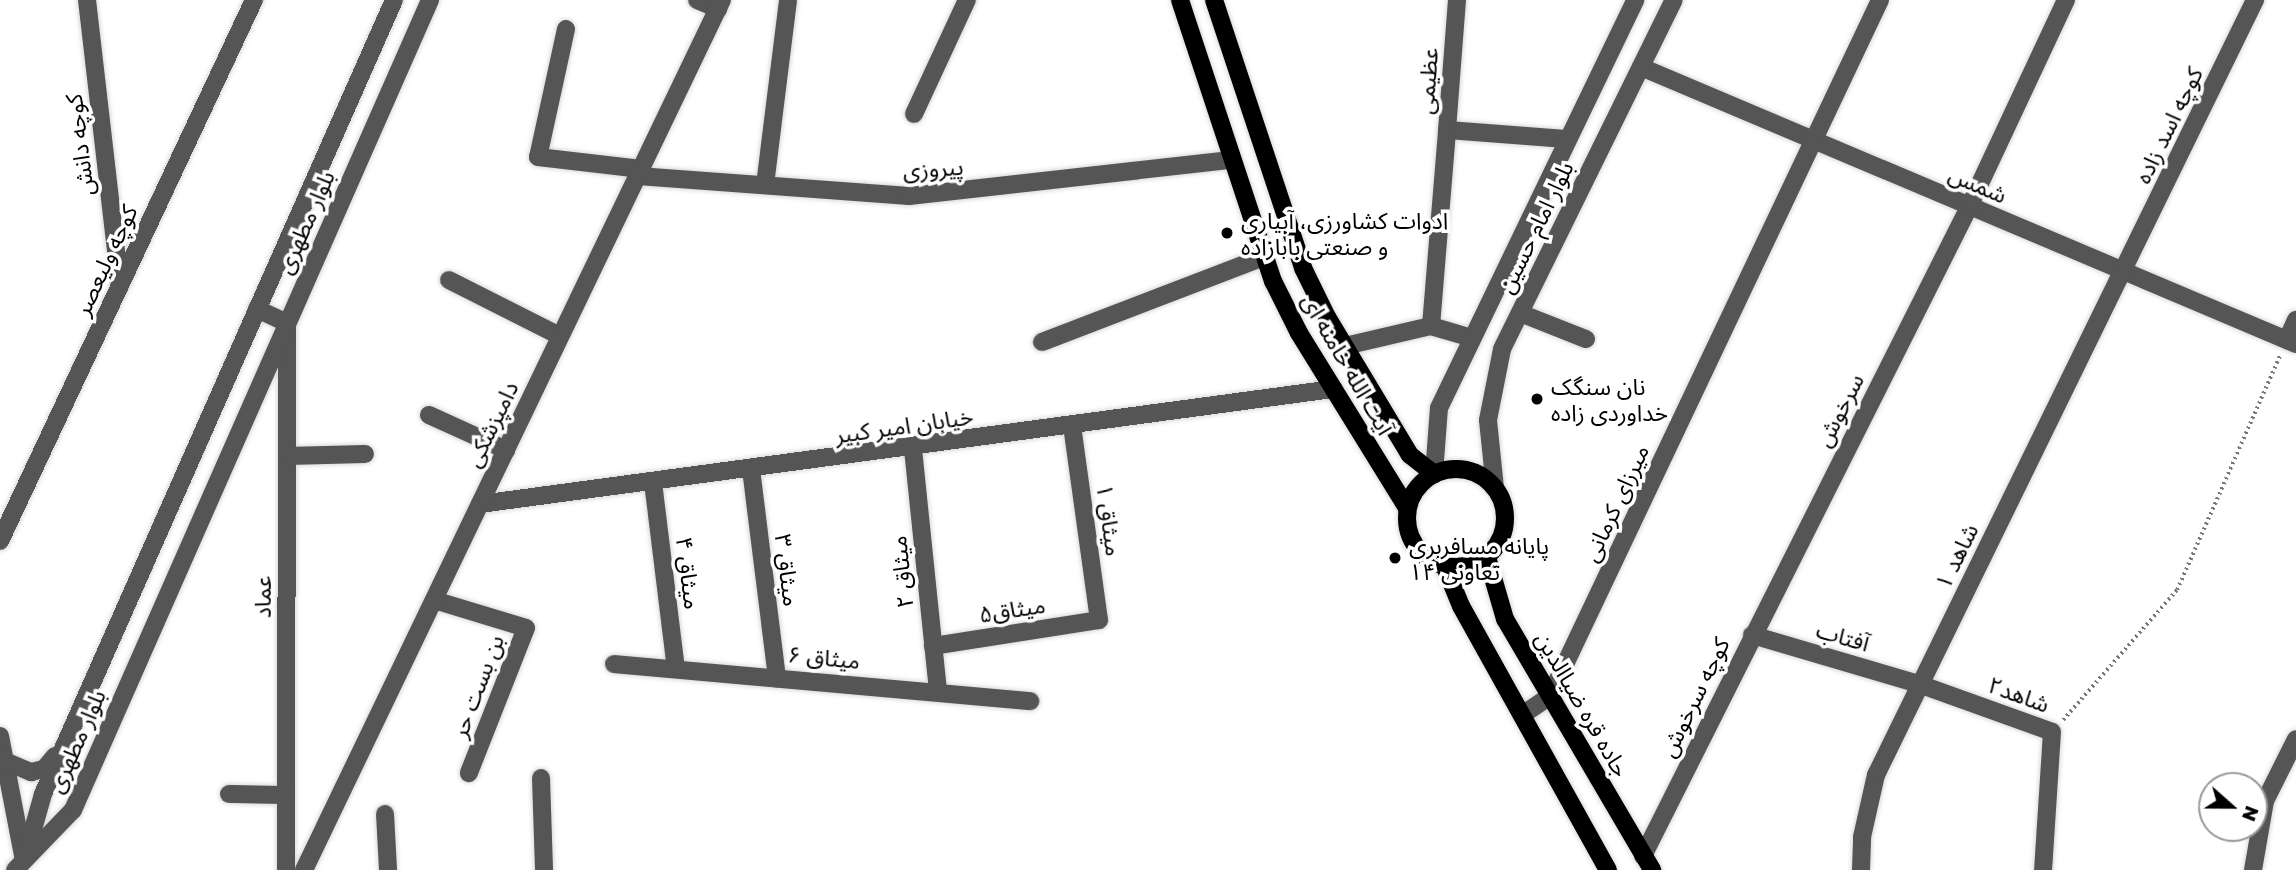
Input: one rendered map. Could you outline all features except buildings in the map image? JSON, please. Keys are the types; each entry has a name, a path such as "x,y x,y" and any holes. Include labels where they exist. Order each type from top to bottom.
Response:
{"main road":[{"name":"آیت الله خامنه ای","path":"1180,0 1265,257 1299,333 1407,508"},
{"name":"آیت الله خامنه ای","path":"1214,0 1303,268 1345,346 1410,455 1434,474"},
{"path":"1467,470 1495,488 1506,516 1504,532 1487,557 1460,568 1445,567 1431,561 1410,539 1407,508 1417,488 1434,474 1467,470"},
{"name":"جاده قره ضیاالدین","path":"1487,557 1505,619 1647,863"},
{"path":"1445,567 1461,606 1608,870"}],"street":[{"name":"کوچه دانش","path":"87,0 120,285"},
{"name":"کوچه ولیعصر","path":"0,541 254,0"},
{"name":"بلوار مطهری","path":"22,867 43,794 394,0"},
{"name":"بلوار مطهری","path":"22,867 73,810 430,0"},
{"path":"697,0 720,5"},
{"path":"765,185 789,0"},
{"path":"914,114 967,0"},
{"name":"عظیمی","path":"1457,0 1447,130 1567,138"},
{"name":"بلوار امام حسین","path":"1434,474 1438,408 1635,0"},
{"name":"بلوار امام حسین","path":"1495,488 1488,420 1502,349 1674,0"},
{"name":"میرزای کرمانی","path":"1550,696 1880,0"},
{"name":"سرخوش","path":"1752,635 1969,207 2066,0"},
{"name":"کوچه اسد زاده","path":"2124,272 2255,0"},
{"name":"دامپزشکی","path":"304,870 720,5"},
{"name":"پیروزی","path":"566,29 538,158 639,172 908,197 1231,160"},
{"name":"شمس","path":"1642,66 2291,342"},
{"path":"1431,326 1447,130"},
{"path":"1042,342 1265,257"},
{"name":"شاهد ۱","path":"1861,870 1862,836 1876,775 2124,272"},
{"path":"449,281 561,336"},
{"path":"257,309 287,323"},
{"path":"1520,313 1586,339"},
{"path":"2291,342 2296,320"},
{"name":"عماد","path":"286,870 287,323"},
{"path":"1345,346 1431,326 1472,338"},
{"name":"خیابان امیر کبیر","path":"480,504 913,449 1333,388"},
{"path":"429,415 506,450"},
{"name":"میثاق ۱","path":"1072,426 1099,620"},
{"name":"میثاق ۲","path":"913,449 938,691"},
{"path":"287,456 365,454"},
{"name":"میثاق ۳","path":"751,470 778,678"},
{"name":"میثاق ۴","path":"653,482 676,669"},
{"name":"بن بست حر","path":"434,600 526,628 469,773"},
{"name":"میثاق۵","path":"933,646 1099,620"},
{"name":"آفتاب","path":"1752,635 1919,684"},
{"name":"کوچه سرخوش","path":"1647,863 1752,635"},
{"name":"میثاق ۶","path":"614,664 1030,701"},
{"name":"شاهد۲","path":"1919,684 2052,732 2043,870"},
{"path":"1522,715 1550,696"},
{"path":"0,736 22,867"},
{"path":"2,758 21,771 44,769 68,738"},
{"path":"2253,870 2265,801 2296,739"},
{"path":"541,778 544,870"},
{"path":"229,794 286,795"},
{"path":"385,814 387,870"}],"path":[{"path":"2052,732 2177,590 2291,342"}],"place":[{"name":"ادوات کشاورزی، آبیاری و صنعتی بابازاده","path":"1227,233"},
{"name":"نان سنگک خداوردی زاده","path":"1537,399"},
{"name":"پایانه مسافربری تعاونی ۱۴","path":"1395,558"}]}
